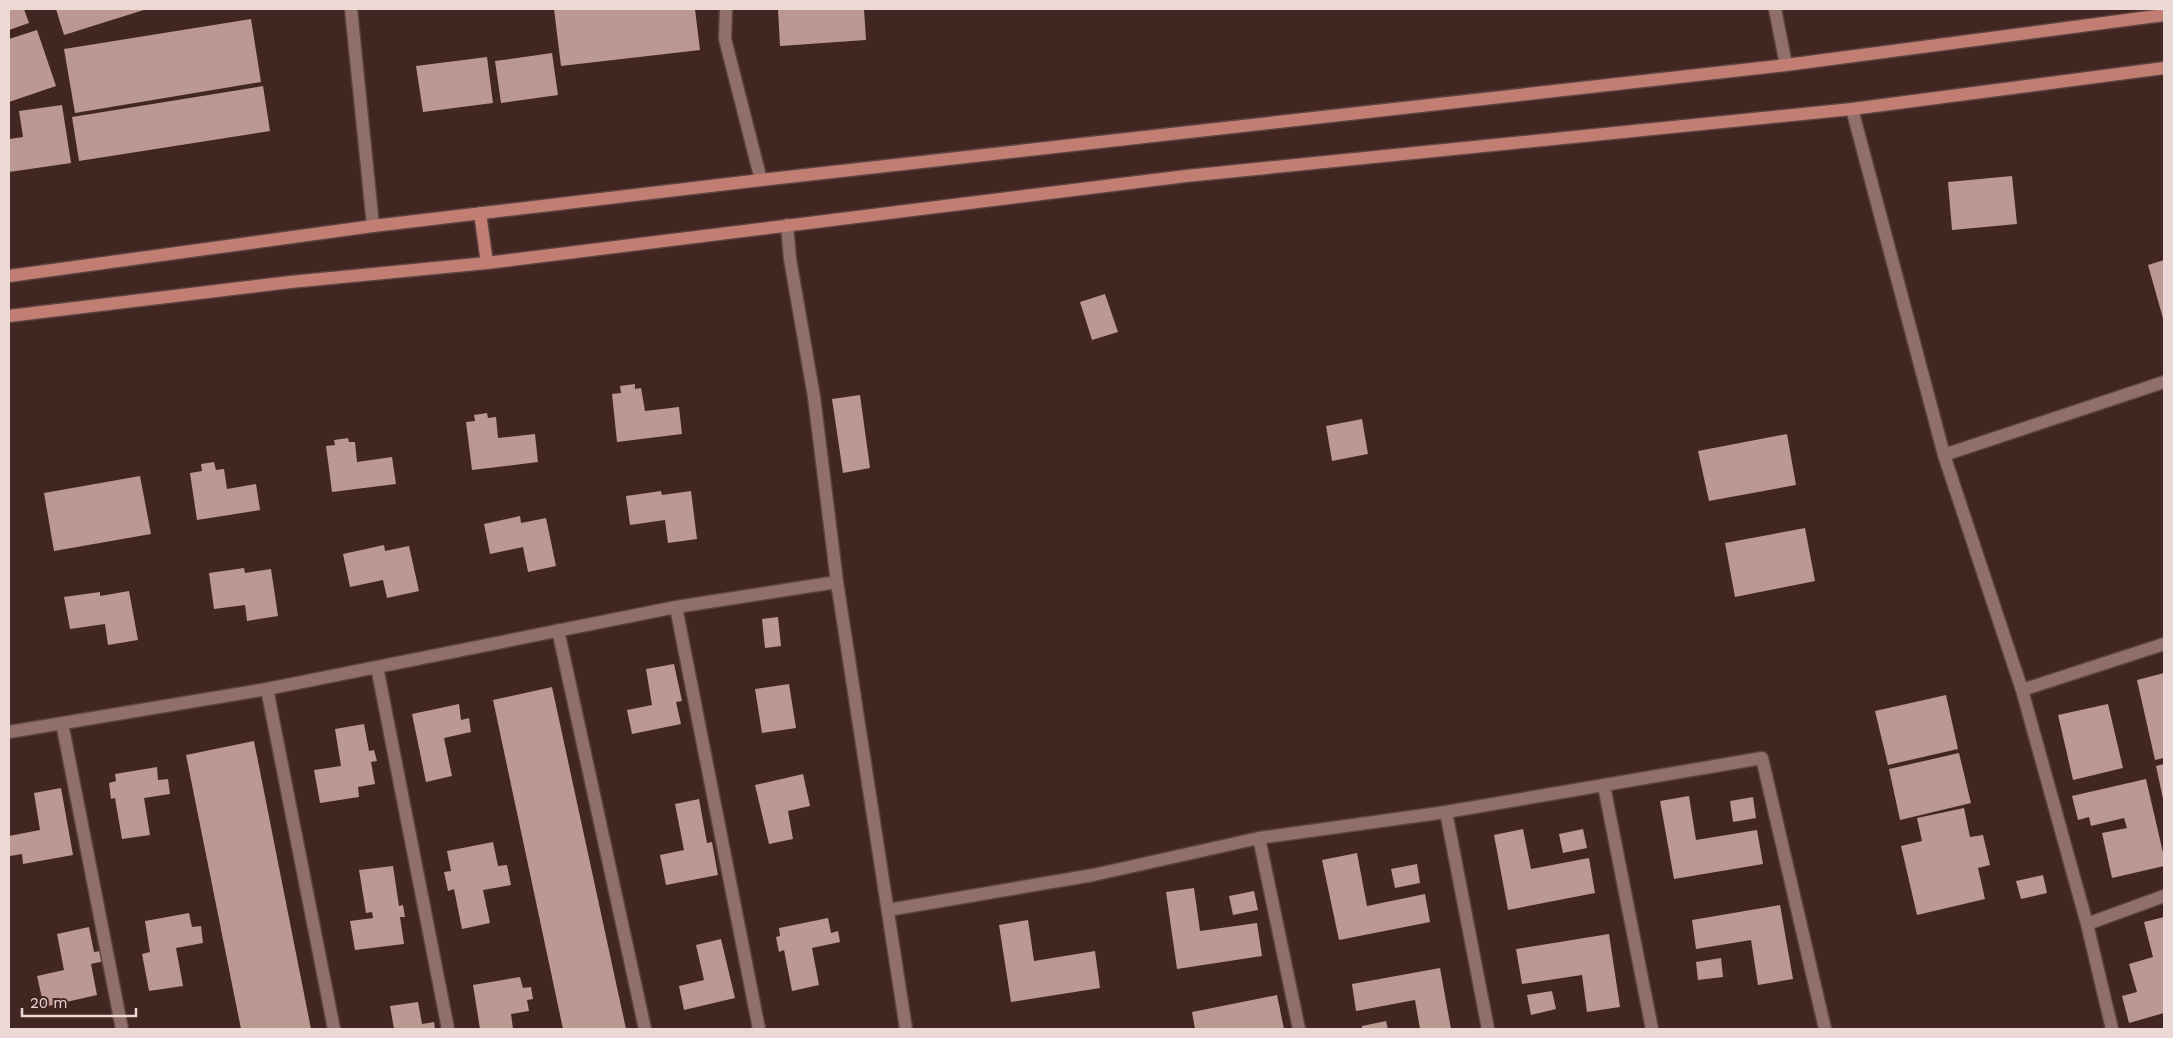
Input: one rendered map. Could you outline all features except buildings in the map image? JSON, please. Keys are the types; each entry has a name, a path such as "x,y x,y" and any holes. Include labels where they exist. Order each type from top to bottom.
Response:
{"main road":[{"path":"9,276 480,213 1786,65 2164,15"},
{"path":"9,316 290,282 487,263 1186,176 1852,110 2164,68"},
{"path":"480,213 487,263"}],"street":[{"path":"351,9 373,226"},
{"path":"726,9 725,40 761,180"},
{"path":"1775,9 1786,65"},
{"path":"1852,110 1944,455 2022,690 2086,924 2112,1029"},
{"path":"787,225 790,259 814,398 837,582 906,1029"},
{"path":"1944,455 2164,382"},
{"path":"9,732 266,689 558,630 676,608 837,582"},
{"path":"676,608 759,1029"},
{"path":"558,630 645,1029"},
{"path":"2022,690 2164,644"},
{"path":"377,668 448,1029"},
{"path":"266,689 334,1029"},
{"path":"62,723 122,1029"},
{"path":"888,910 1093,875 1259,838 1446,812 1762,758 1825,1029"},
{"path":"1604,786 1652,1029"},
{"path":"1446,812 1488,1029"},
{"path":"1259,838 1299,1029"},
{"path":"2086,924 2164,896"}]}
